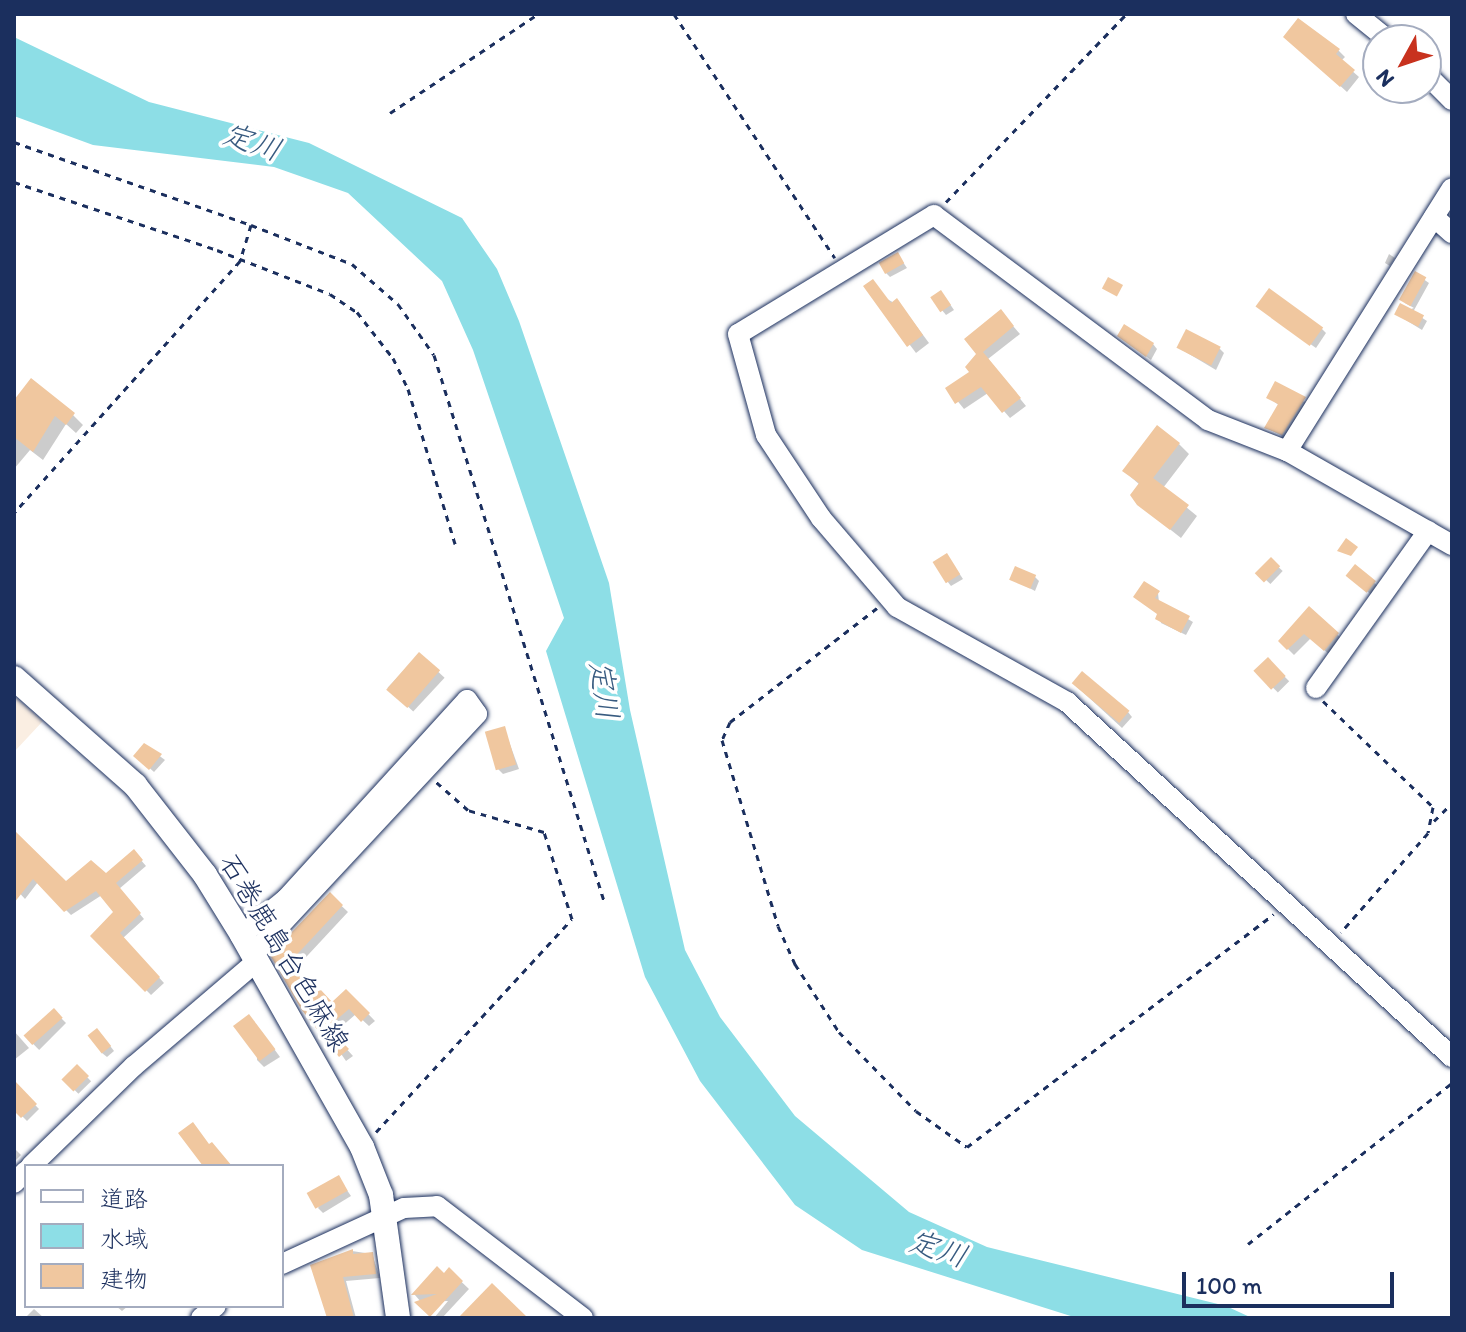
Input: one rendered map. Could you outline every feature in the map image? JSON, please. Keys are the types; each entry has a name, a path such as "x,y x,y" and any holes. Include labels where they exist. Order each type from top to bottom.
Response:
{"main road":[{"name":"石巻鹿島台色麻線","path":"14,678 135,785 205,875 251,950 362,1147 381,1195 398,1318"}],"street":[{"path":"1287,451 1452,188"},
{"path":"1452,545 1287,451 1196,412 934,215 738,334 766,435 821,518 889,599 949,640 1067,702 1283,906 1452,1057"},
{"path":"1434,217 1452,233"},
{"path":"1316,688 1428,531"},
{"path":"33,1164 251,950 326,882 423,770 477,714 467,700 286,899 251,950"},
{"path":"284,1263 383,1221 404,1208 437,1206 583,1318"}],"path":[{"path":"390,113 538,14"},
{"path":"674,14 842,269"},
{"path":"934,215 1126,14"},
{"path":"14,142 352,264 398,304 434,355 605,904"},
{"path":"14,182 330,294 378,335 408,389 455,544"},
{"path":"14,513 240,261 251,225"},
{"path":"889,599 730,722 722,740 778,926 795,964 839,1032 916,1111 967,1147 1283,906"},
{"path":"1316,688 1323,701 1423,795 1433,807 1434,821"},
{"path":"362,1147 572,919 544,832 468,810 423,770"},
{"path":"1328,946 1452,803"},
{"path":"1248,1244 1452,1083"}],"shaded area":[{"path":"14,696 43,721 14,752"}],"water":[{"name":"定川","path":"14,37 149,102 309,143 462,218 497,269 519,321 609,583 630,710 685,950 720,1017 795,1116 909,1212 987,1247 1226,1306 1252,1318 1077,1318 862,1250 795,1205 700,1081 645,977 546,651 564,618 473,350 442,281 348,193 274,167 93,145 14,116"}],"building":[{"path":"1298,18 1340,49 1336,54 1355,70 1340,87 1283,37"},
{"path":"898,252 904,263 885,274 879,263"},
{"path":"1415,271 1426,277 1410,306 1399,300"},
{"path":"1108,277 1123,285 1117,296 1102,288"},
{"path":"873,279 891,303 897,298 923,335 907,347 863,286"},
{"path":"1269,288 1323,327 1310,346 1255,307"},
{"path":"941,290 951,305 940,312 930,297"},
{"path":"1400,303 1424,315 1418,327 1394,315"},
{"path":"1001,309 1014,326 983,352 1021,398 1002,413 981,387 955,404 945,388 969,372 965,367 976,354 964,339"},
{"path":"1124,324 1154,343 1146,357 1117,336"},
{"path":"1186,329 1221,347 1211,365 1176,348"},
{"path":"31,378 75,413 66,425 55,416 33,452 14,437 14,400"},
{"path":"1275,381 1306,397 1282,435 1264,428 1278,404 1266,398"},
{"path":"1157,425 1180,443 1153,478 1189,505 1170,530 1137,505 1130,495 1139,483 1122,471"},
{"path":"1346,538 1358,547 1351,556 1337,551"},
{"path":"947,553 960,574 946,583 933,562"},
{"path":"1271,557 1280,566 1264,582 1255,573"},
{"path":"1355,564 1376,581 1367,593 1346,576"},
{"path":"1015,566 1036,575 1030,589 1009,580"},
{"path":"1144,581 1160,591 1155,598 1190,616 1181,633 1155,619 1157,614 1133,597"},
{"path":"1309,606 1339,633 1324,651 1304,634 1287,650 1278,641"},
{"path":"419,652 440,670 407,708 386,690"},
{"path":"1268,657 1286,676 1271,690 1253,671"},
{"path":"1082,671 1129,711 1119,723 1072,683"},
{"path":"505,726 516,764 496,770 485,732"},
{"path":"144,743 162,754 149,770 133,756"},
{"path":"14,830 66,881 91,860 106,873 134,849 143,860 116,883 141,913 120,933 160,977 145,992 90,936 113,912 96,891 64,912 33,879 14,903"},
{"path":"330,892 343,905 290,962 311,994 321,990 332,1002 346,989 370,1013 361,1022 349,1009 328,1027 349,1049 339,1057 301,1009 270,955"},
{"path":"54,1008 63,1018 32,1045 24,1035"},
{"path":"249,1014 275,1049 260,1061 233,1026"},
{"path":"97,1028 111,1046 102,1054 88,1035"},
{"path":"77,1064 89,1076 73,1092 61,1080"},
{"path":"14,1080 37,1104 21,1118 14,1111"},
{"path":"193,1122 209,1144 212,1142 230,1164 201,1164 178,1133"},
{"path":"339,1175 348,1191 315,1209 307,1193"},
{"path":"353,1249 353,1254 373,1252 376,1274 343,1277 354,1318 327,1318 310,1265"},
{"path":"437,1266 444,1273 449,1267 463,1281 430,1317 414,1302 437,1294 411,1295"},
{"path":"492,1283 528,1318 458,1318"}]}
